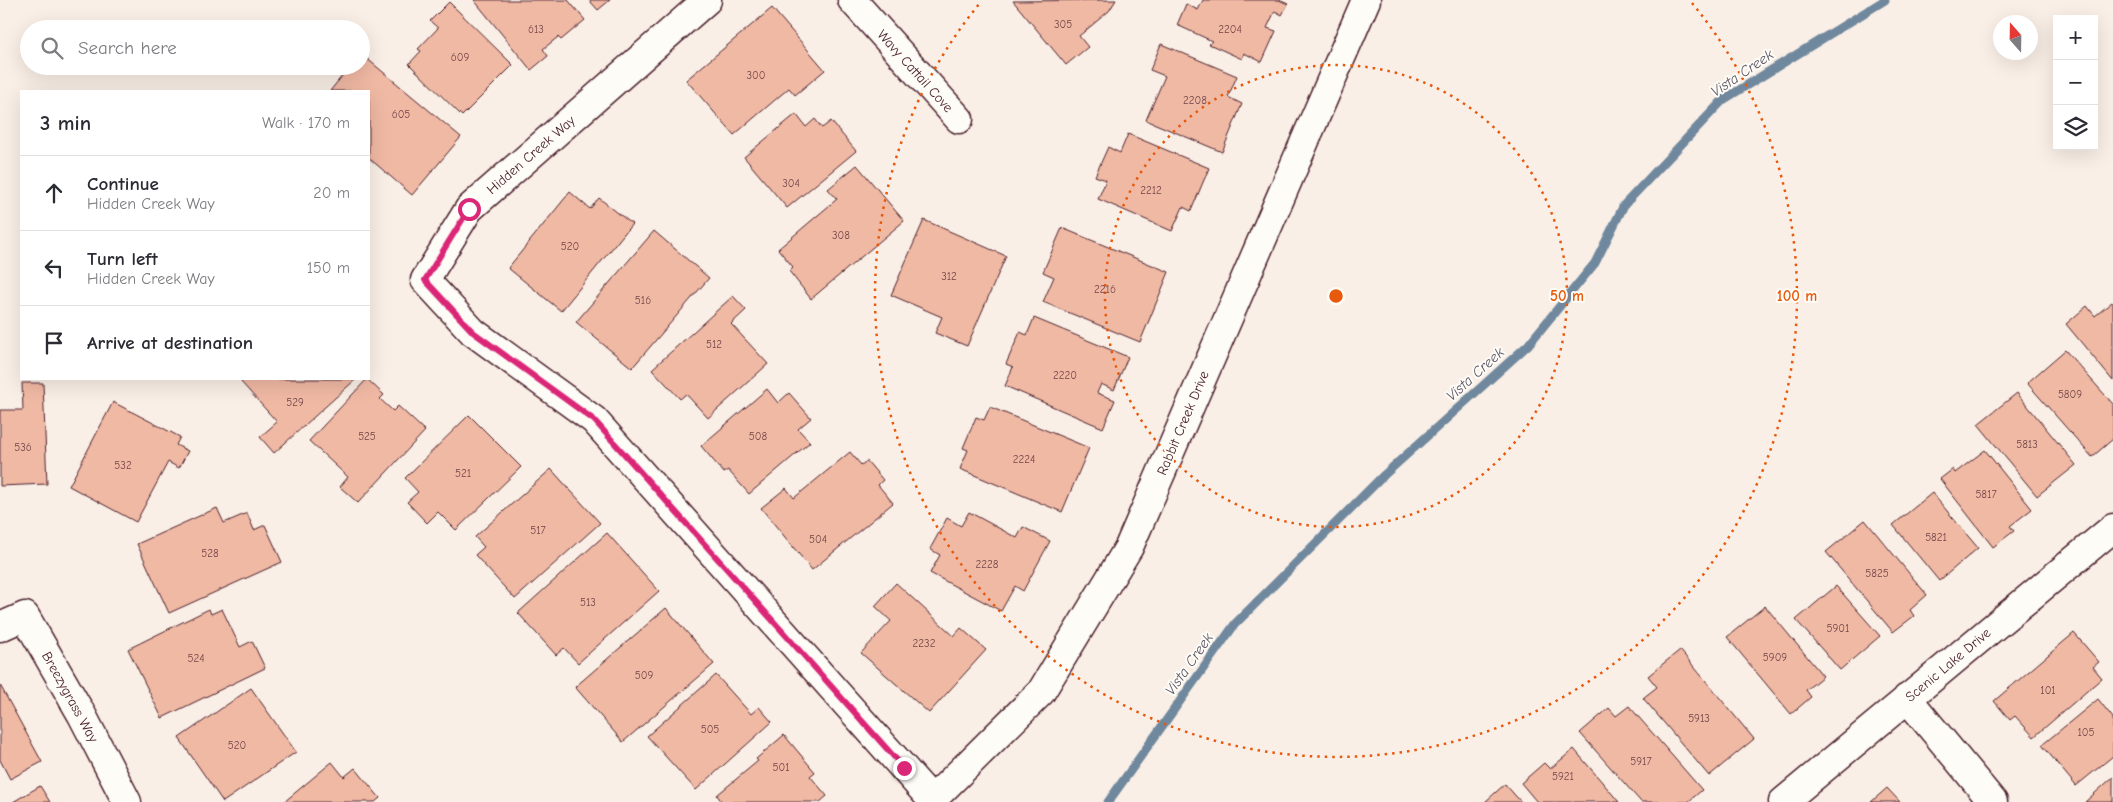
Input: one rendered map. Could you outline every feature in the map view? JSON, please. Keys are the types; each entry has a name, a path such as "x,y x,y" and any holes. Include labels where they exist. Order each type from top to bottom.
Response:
{"street":[{"name":"Hidden Creek Way","path":"707,0 469,209 425,280 473,332 594,420 931,801"},
{"name":"Wavy Cattail Cove","path":"852,0 958,119"},
{"name":"Rabbit Creek Drive","path":"931,801 1041,692 1129,547 1366,0"},
{"name":"Scenic Lake Drive","path":"1783,802 2113,528"},
{"name":"Breezygrass Way","path":"0,627 25,616 82,715 127,802"},
{"path":"1907,698 1993,802"}],"building":[{"path":"474,0 568,0 585,20 561,40 558,37 543,49 548,56 531,70"},
{"path":"589,0 610,0 598,10"},
{"path":"1116,0 1109,11 1079,36 1088,47 1066,65 1013,1"},
{"path":"1203,0 1279,0 1288,4 1282,15 1275,11 1267,28 1276,31 1262,62 1244,53 1242,59 1209,44 1212,41 1177,25 1186,4 1198,10"},
{"path":"449,2 513,65 462,116 409,64 421,51 418,49 438,28 430,21"},
{"path":"772,8 825,70 795,95 789,88 734,135 686,80"},
{"path":"1161,44 1237,76 1228,97 1242,104 1222,152 1146,120 1165,76 1150,70"},
{"path":"370,61 461,137 412,195 370,159 370,90 331,90 343,75 370,75"},
{"path":"796,114 806,127 815,119 822,128 831,121 856,151 787,208 744,157"},
{"path":"1128,134 1209,168 1191,211 1183,207 1172,231 1098,199 1106,180 1095,176 1108,147 1120,153"},
{"path":"857,165 904,221 811,299 789,271 793,267 778,249 837,199 828,189"},
{"path":"570,192 590,209 599,198 632,224 561,311 508,268"},
{"path":"924,220 1006,256 967,346 935,333 942,317 891,295"},
{"path":"1062,228 1169,272 1140,342 1043,302 1054,277 1043,272"},
{"path":"654,231 709,278 632,368 576,322"},
{"path":"733,296 746,310 731,324 768,364 708,418 686,394 680,399 652,369"},
{"path":"2112,302 2113,381 2066,324 2087,306 2095,316"},
{"path":"1034,318 1128,357 1114,390 1101,384 1097,393 1115,400 1103,428 1005,386 1013,367 1006,364 1020,332 1027,335"},
{"path":"2065,350 2113,404 2113,439 2092,457 2027,383"},
{"path":"243,380 355,380 274,453 260,437 277,422 241,382"},
{"path":"366,380 384,395 380,399 393,411 398,406 425,431 358,503 340,487 348,477 309,441"},
{"path":"22,383 43,383 47,484 0,486 0,410 23,410"},
{"path":"767,389 778,403 789,393 811,418 798,429 810,442 749,494 728,470 724,473 701,446"},
{"path":"2017,393 2076,465 2037,496 1978,424"},
{"path":"113,402 180,437 176,445 188,451 179,468 168,462 136,522 69,486"},
{"path":"990,407 1089,448 1062,512 960,469 968,450 963,448 976,417 984,420"},
{"path":"469,415 521,467 456,530 438,512 427,523 407,502 418,492 405,478"},
{"path":"1985,450 2032,509 2010,526 2014,531 1993,547 1940,479 1953,469 1955,473"},
{"path":"850,452 861,465 867,461 883,480 878,485 893,503 812,570 761,508 786,488 794,498"},
{"path":"551,469 600,523 515,599 475,555 484,547 475,537"},
{"path":"1932,493 1978,548 1939,581 1893,525"},
{"path":"217,508 224,523 247,513 254,530 265,525 282,562 169,613 137,544"},
{"path":"969,512 1017,538 1023,527 1050,541 1023,591 1015,586 1001,611 930,573 940,555 930,549 947,518 961,526"},
{"path":"1865,520 1927,595 1910,610 1914,616 1893,632 1826,552"},
{"path":"607,533 659,591 578,663 564,648 556,655 518,613"},
{"path":"896,583 954,636 961,628 986,650 929,713 861,653 891,621 875,606"},
{"path":"1836,586 1880,636 1840,670 1796,620"},
{"path":"1765,606 1823,676 1806,690 1811,697 1791,714 1727,637"},
{"path":"666,608 714,664 623,742 575,687"},
{"path":"209,609 211,614 222,609 240,647 252,641 265,668 162,718 128,649"},
{"path":"2074,633 2099,662 2093,667 2102,678 2034,737 2015,716 2010,720 1994,701"},
{"path":"1680,650 1754,739 1709,776 1643,698 1657,687 1648,676"},
{"path":"716,675 751,714 759,707 772,722 696,790 647,736"},
{"path":"0,685 42,762 10,779 0,760"},
{"path":"251,688 296,752 223,802 179,738"},
{"path":"2098,699 2113,718 2113,756 2076,786 2042,745"},
{"path":"1629,706 1702,790 1688,802 1641,802 1580,733 1609,708 1616,716"},
{"path":"784,735 815,772 810,776 827,796 820,802 722,802 717,795 758,761 756,759"},
{"path":"1574,749 1619,802 1537,802 1521,783 1544,763 1550,769"},
{"path":"332,762 344,777 355,768 380,798 375,802 284,802"},
{"path":"2113,777 2113,802 2085,802"},
{"path":"1505,784 1521,802 1485,802"},
{"path":"40,786 50,802 13,802"},
{"path":"1887,788 1900,802 1871,802"}],"waterway":[{"name":"Vista Creek","path":"1108,802 1235,624 1384,475 1528,345 1595,263 1624,205 1723,100 1885,0"}],"route":[{"path":"469,209 425,280 473,332 594,420 904,768"}]}
